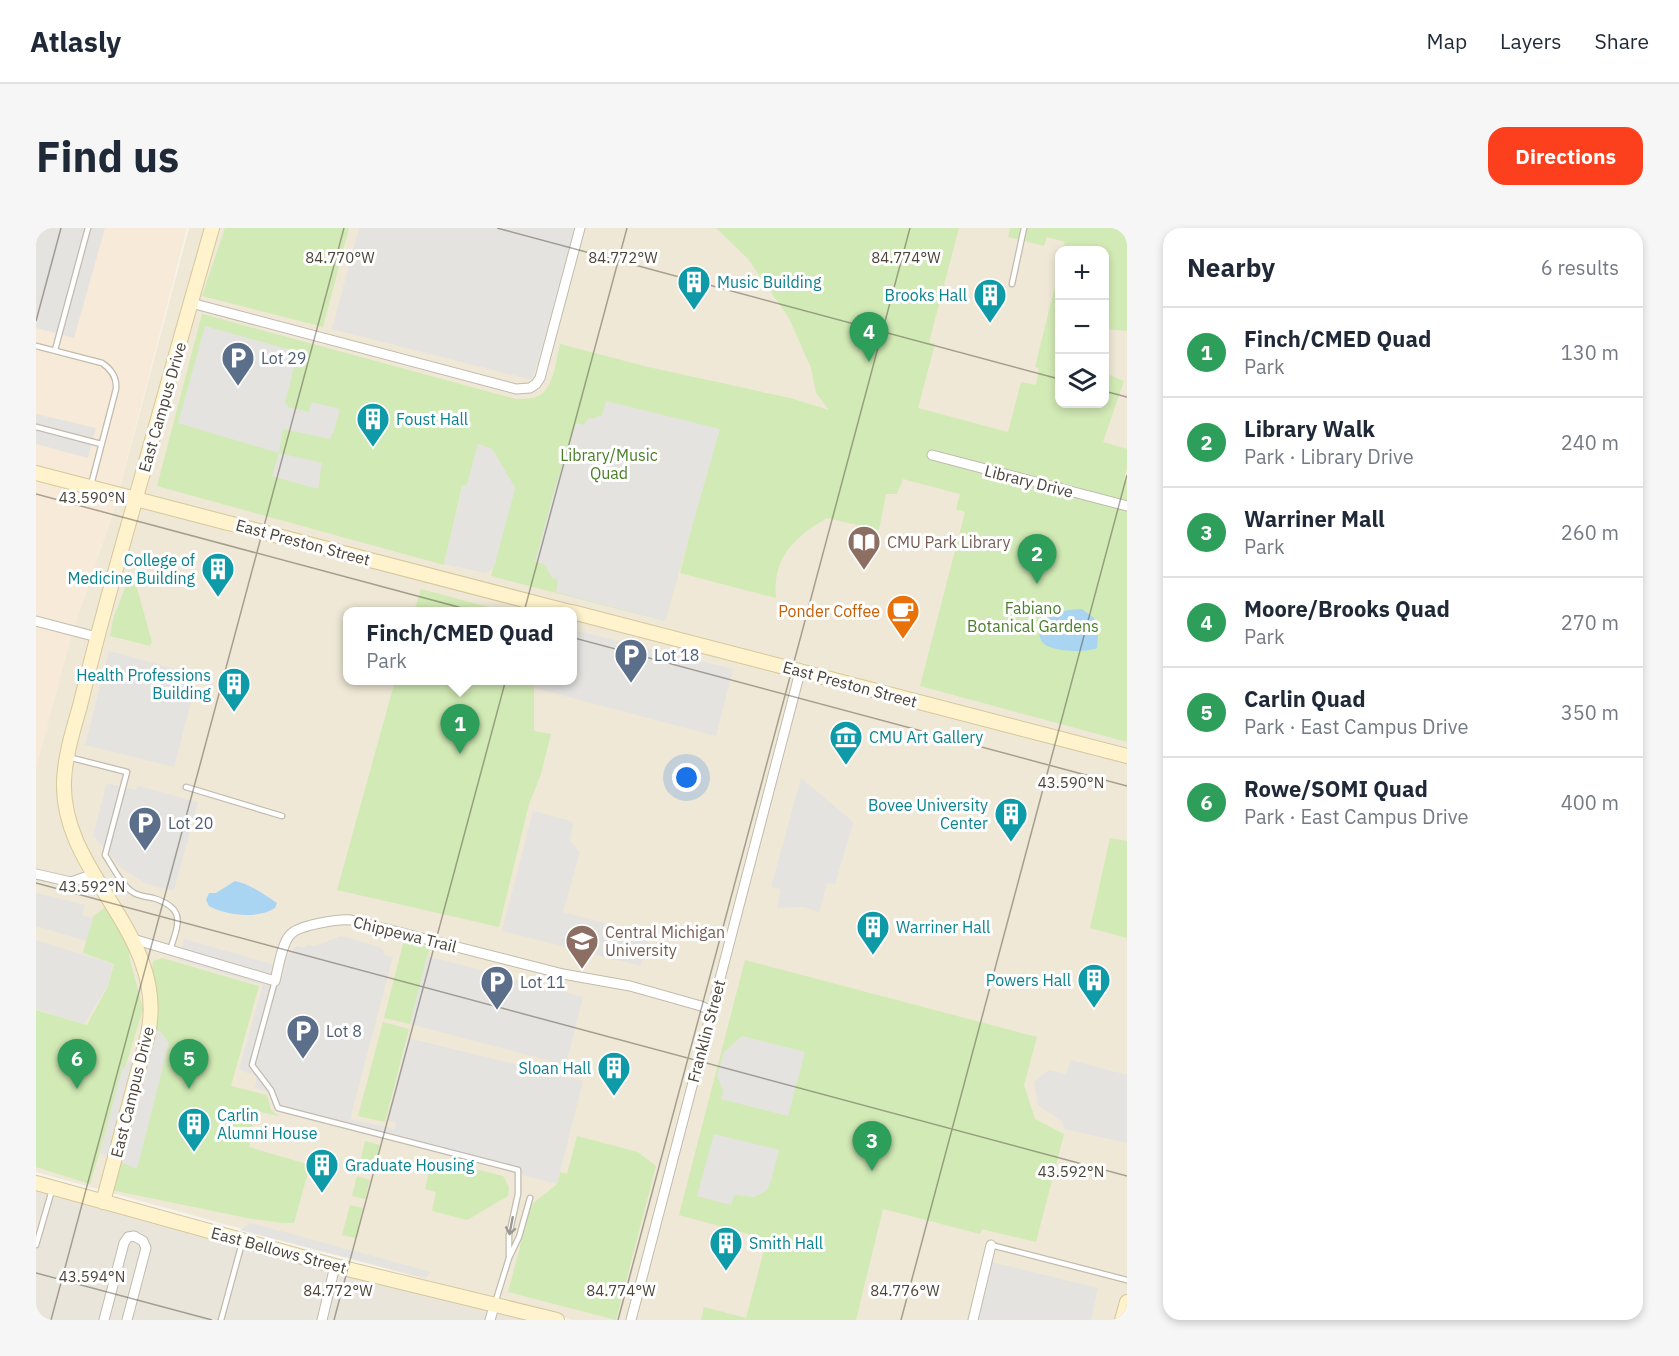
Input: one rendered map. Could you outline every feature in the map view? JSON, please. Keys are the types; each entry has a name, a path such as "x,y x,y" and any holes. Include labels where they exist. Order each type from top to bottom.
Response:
{"street":[{"name":"East Campus Drive","path":"103,1202 150,1026 150,1006 144,966 133,939 75,837 68,816 64,781 67,757 97,637 212,228"},
{"path":"191,303 526,389 536,384 540,378 580,228"},
{"name":"Library Drive","path":"932,454 1127,506"},
{"name":"East Preston Street","path":"36,473 552,607"},
{"name":"East Preston Street","path":"577,614 1127,756"},
{"path":"36,621 97,637"},
{"name":"Franklin Street","path":"631,1320 800,672"},
{"path":"36,874 71,882 94,874"},
{"name":"Chippewa Trail","path":"274,981 290,934 299,929 351,920 563,974 630,986 701,1006 711,1011"},
{"path":"133,939 274,981"},
{"name":"East Bellows Street","path":"36,1183 335,1266 495,1303 557,1320"},
{"path":"104,1320 124,1243 128,1237 134,1236 143,1241 146,1248 127,1320"},
{"path":"973,1320 991,1245"},
{"path":"322,1320 335,1266"},
{"path":"1122,1320 1127,1302"},
{"path":"490,1320 495,1303"}],"lane":[{"path":"55,350 88,228"},
{"path":"1012,284 1024,228"},
{"path":"36,346 102,363 113,374 116,389 91,487"},
{"path":"36,428 101,444"},
{"path":"67,757 127,772 105,855 134,893 162,901 173,907 178,915 178,923 170,950"},
{"path":"186,787 282,816"},
{"path":"274,981 252,1065 271,1090 278,1108 518,1170 518,1194 509,1235 508,1258"},
{"path":"36,1245 52,1188"},
{"path":"495,1303 508,1258 519,1237 530,1198"},
{"path":"221,1320 243,1240"},
{"path":"991,1245 1127,1280"}],"shaded area":[{"path":"36,228 187,228 114,510 71,637 36,768"},
{"path":"36,228 105,228 74,338 36,328"},
{"name":"Central Michigan University","path":"189,228 1127,228 1127,1320 572,1320 36,1172 36,768 71,637 114,510"},
{"path":"359,228 579,228 532,380 332,329"},
{"name":"Lot 29","path":"205,326 298,352 285,402 288,407 309,412 311,402 340,409 330,439 283,429 279,453 178,423"},
{"path":"606,401 720,429 665,621 556,592 558,580 552,578 544,564 535,562 576,423 584,425 589,417 592,419 602,415"},
{"path":"36,414 96,428 88,458 36,444"},
{"path":"478,444 492,449 515,488 495,564 485,573 444,564 463,485 467,485"},
{"path":"279,453 322,463 318,489 272,476"},
{"name":"Lot 18","path":"577,631 733,669 716,736 534,688 534,685 577,685"},
{"path":"109,651 179,670 185,678 187,692 193,695 174,767 85,745"},
{"path":"801,778 853,824 835,884 827,883 819,912 804,907 777,908 781,889 771,887"},
{"name":"Lot 20","path":"107,783 136,790 138,786 198,802 174,891 145,883 121,868 93,835"},
{"name":"Lot 11","path":"533,811 571,821 573,824 570,841 580,852 563,912 650,935 641,966 502,931"},
{"path":"36,893 85,905 82,915 93,919 86,941 36,926"},
{"name":"Lot 8","path":"341,936 380,947 384,955 393,957 350,1119 394,1129 395,1122 388,1120 408,1038 583,1081 557,1184 275,1111 269,1093 255,1088 257,1076 239,1070 263,985 179,960 184,939 279,966 296,946 305,948 308,945 315,946"},
{"path":"36,940 113,964 108,985 84,1024 36,1009"},
{"name":"Lot 11","path":"427,956 583,997 566,1065 410,1024"},
{"path":"160,1030 169,1043 137,1169 100,1153 122,1069 137,1054 140,1042"},
{"path":"742,1036 805,1052 788,1116 721,1099 723,1090 717,1076 724,1052"},
{"path":"1071,1060 1127,1075 1127,1143 1064,1129 1062,1121 1038,1105 1034,1082 1049,1070 1066,1074"},
{"path":"714,1134 779,1150 766,1191 754,1197 734,1195 731,1205 697,1196"},
{"path":"36,1184 557,1320 36,1320"},
{"path":"251,1223 431,1272 425,1278 240,1230"},
{"path":"987,1261 1098,1288 1091,1320 973,1320"}],"green space":[{"path":"225,228 349,228 323,327 202,296"},
{"path":"716,228 959,228 929,342 935,344 918,408 1008,432 1021,382 1036,385 1039,368 1035,367 1055,286 1055,408 1109,408 1109,375 1124,381 1103,442 1127,449 1127,468 1124,480 1127,481 1127,742 920,686 965,512 956,509 960,494 903,479 897,494 886,494 879,530 827,518 805,532 788,550 778,571 776,598 680,573 691,529 665,621 491,576 515,488 492,449 478,444 467,485 462,486 444,565 157,486 202,314 516,399 536,397 547,388 560,344 648,367 790,398 829,410 816,393 811,368 789,318 748,259"},
{"path":"1010,228 1127,228 1127,331 1109,329 1109,246 1064,246 1065,242 1047,237 1044,246 1008,237"},
{"path":"133,574 152,642 150,646 110,636 113,619 130,575"},
{"path":"421,589 488,607 415,607"},
{"path":"394,685 534,685 534,731 551,734 541,774 529,804 499,927 337,890"},
{"path":"1110,838 1127,841 1127,938 1090,928"},
{"path":"105,908 131,948 129,956 143,1009 90,1184 36,1167 36,1010 87,1025 108,986 114,964 83,953 93,916"},
{"path":"404,940 430,947 410,1024 384,1018"},
{"path":"162,958 259,986 231,1086 267,1095 271,1110 279,1116 255,1111 249,1147 310,1165 294,1223 247,1218 106,1189 145,1047 153,961"},
{"path":"745,960 1037,1037 1024,1085 1035,1119 1064,1134 1036,1242 982,1229 980,1234 883,1209 856,1320 701,1320 704,1307 746,1318 767,1239 679,1215"},
{"path":"383,1022 409,1029 385,1122 358,1116"},
{"path":"577,1136 638,1152 656,1166 616,1320 508,1292 531,1205 557,1184 560,1172 567,1174"},
{"path":"365,1141 380,1145 373,1171 359,1167"},
{"path":"440,1160 503,1176 509,1187 508,1196 467,1220 432,1211 436,1192 425,1189 429,1172 437,1173"},
{"path":"357,1176 370,1180 365,1199 352,1196"},
{"path":"350,1205 363,1208 356,1238 342,1235"}],"water":[{"path":"1082,609 1094,618 1098,636 1097,648 1069,651 1043,643 1039,630 1043,617 1068,610"},
{"path":"235,881 251,887 277,903 275,908 260,914 242,915 209,906 206,900 209,893 216,893"}],"place":[{"name":"Music Building","path":"694,311"},
{"name":"Brooks Hall","path":"990,324"},
{"name":"Moore/Brooks Quad","path":"869,362"},
{"name":"Lot 29","path":"238,387"},
{"name":"Foust Hall","path":"373,448"},
{"name":"CMU Park Library","path":"864,571"},
{"name":"Library Walk","path":"1037,584"},
{"name":"College of Medicine Building","path":"218,598"},
{"name":"Ponder Coffee","path":"903,640"},
{"name":"Lot 18","path":"631,684"},
{"name":"Health Professions Building","path":"234,713"},
{"name":"Finch/CMED Quad","path":"460,754"},
{"name":"CMU Art Gallery","path":"846,766"},
{"name":"Bovee University Center","path":"1011,843"},
{"name":"Lot 20","path":"145,852"},
{"name":"Warriner Hall","path":"873,956"},
{"name":"Central Michigan University","path":"582,970"},
{"name":"Powers Hall","path":"1094,1009"},
{"name":"Lot 11","path":"497,1011"},
{"name":"Lot 8","path":"303,1060"},
{"name":"Rowe/SOMI Quad","path":"77,1089"},
{"name":"Carlin Quad","path":"189,1089"},
{"name":"Sloan Hall","path":"614,1097"},
{"name":"Carlin Alumni House","path":"194,1153"},
{"name":"Warriner Mall","path":"872,1171"},
{"name":"Graduate Housing","path":"322,1194"},
{"name":"Smith Hall","path":"726,1272"}],"park label":[{"name":"Library/Music Quad","path":"609,464"},
{"name":"Fabiano Botanical Gardens","path":"1033,617"}]}
